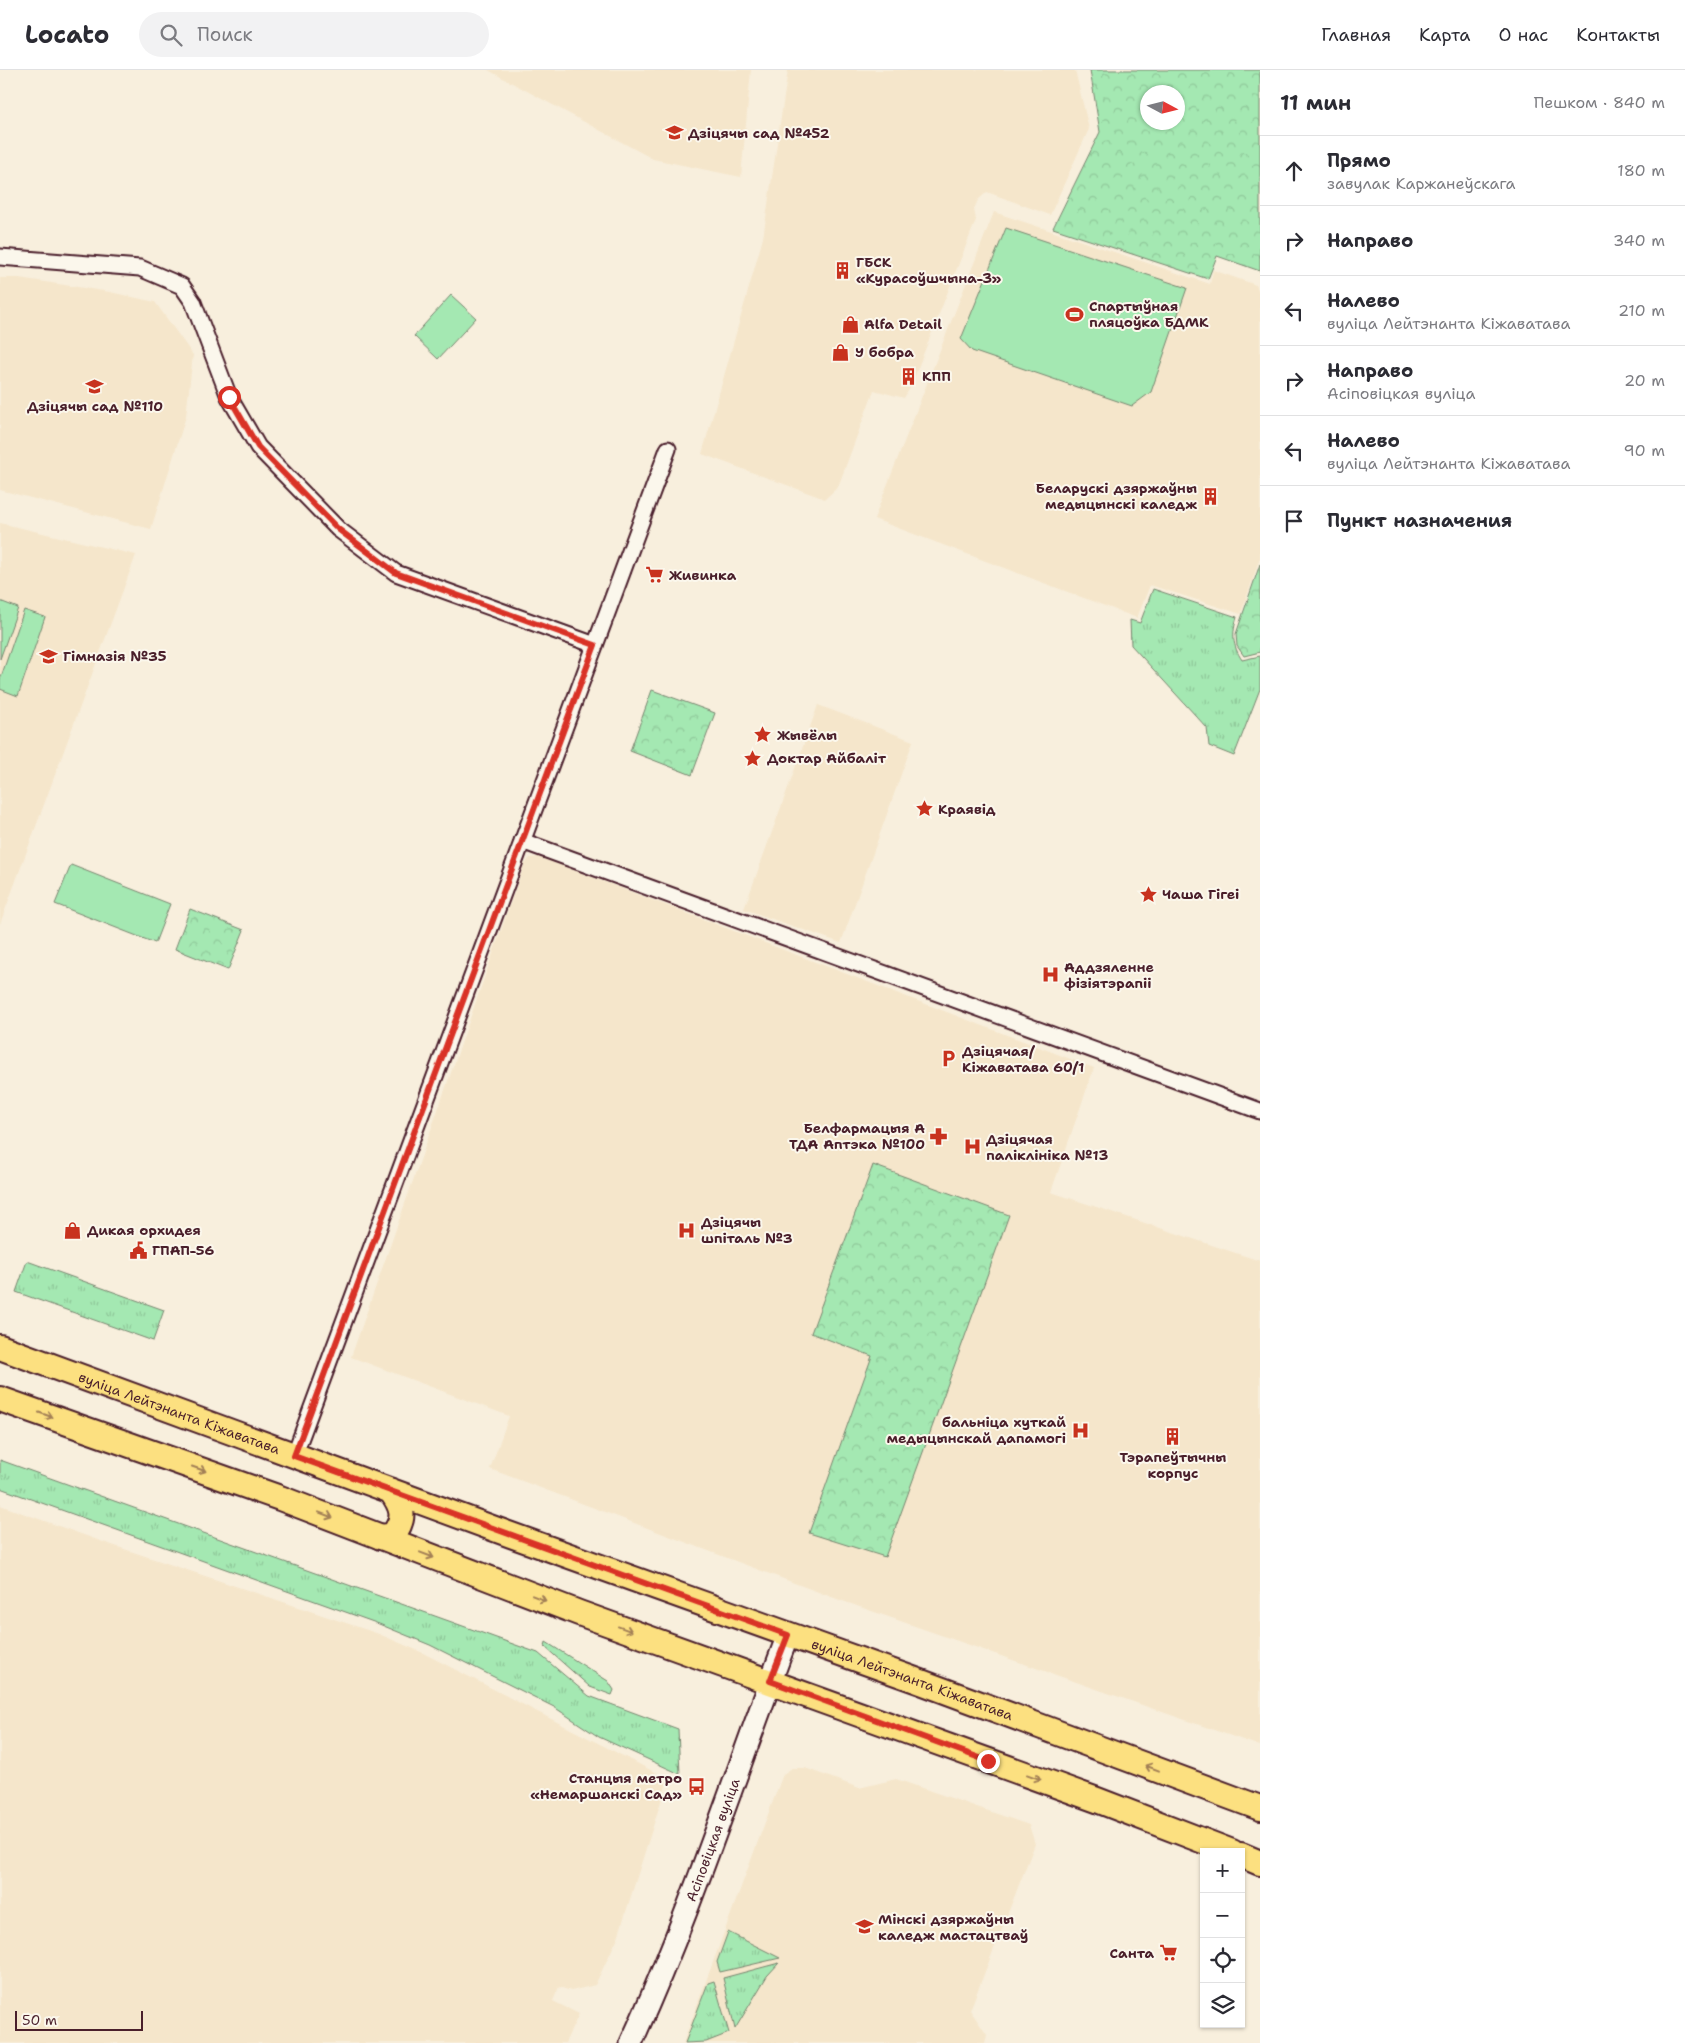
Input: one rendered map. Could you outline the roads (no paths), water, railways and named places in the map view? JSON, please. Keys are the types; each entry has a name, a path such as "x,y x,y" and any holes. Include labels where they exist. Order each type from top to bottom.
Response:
{"main road":[{"name":"вуліца Лейтэнанта Кіжаватава","path":"0,1347 1260,1808"},
{"path":"0,1398 232,1480 579,1613 1088,1796 1222,1848"},
{"path":"381,1537 393,1535 402,1520 402,1506 391,1491"},
{"name":"Асіповіцкая вуліца","path":"631,2043 657,1986 730,1796 788,1635"},
{"path":"1245,1857 1260,1863"}],"street":[{"path":"0,257 140,268 182,286 193,302 229,397 258,447 338,529 396,573 595,645"},
{"path":"294,1456 668,449"},
{"path":"522,841 1260,1112"}],"place":[{"name":"Дзіцячы сад №452","path":"674,133"},
{"name":"ГБСК «Курасоўшчына-3»","path":"842,270"},
{"name":"Спартыўная пляцоўка БДМК","path":"1075,314"},
{"name":"Alfa Detail","path":"850,324"},
{"name":"У бобра","path":"841,352"},
{"name":"КПП","path":"908,376"},
{"name":"Дзіцячы сад №110","path":"95,386"},
{"name":"Беларускі дзяржаўны медыцынскі каледж","path":"1211,496"},
{"name":"Живинка","path":"655,575"},
{"name":"Гімназія №35","path":"49,656"},
{"name":"Жывёлы","path":"763,735"},
{"name":"Доктар Айбаліт","path":"753,758"},
{"name":"Краявід","path":"924,809"},
{"name":"Чаша Гігеі","path":"1148,894"},
{"name":"Аддзяленне фізіятэрапіі","path":"1050,975"},
{"name":"Дзіцячая/ Кіжаватава 60/1","path":"948,1059"},
{"name":"Белфармацыя А ТДА Аптэка №100","path":"939,1136"},
{"name":"Дзіцячая паліклініка №13","path":"972,1147"},
{"name":"Дикая орхидея","path":"73,1230"},
{"name":"Дзіцячы шпіталь №3","path":"687,1230"},
{"name":"ГПАП-56","path":"138,1250"},
{"name":"бальніца хуткай медыцынскай дапамогі","path":"1080,1430"},
{"name":"Тэрапеўтычны корпус","path":"1173,1437"},
{"name":"Станцыя метро «Немаршанскі Сад»","path":"696,1786"},
{"name":"Мінскі дзяржаўны каледж мастацтваў","path":"864,1927"},
{"name":"Санта","path":"1168,1953"}]}
